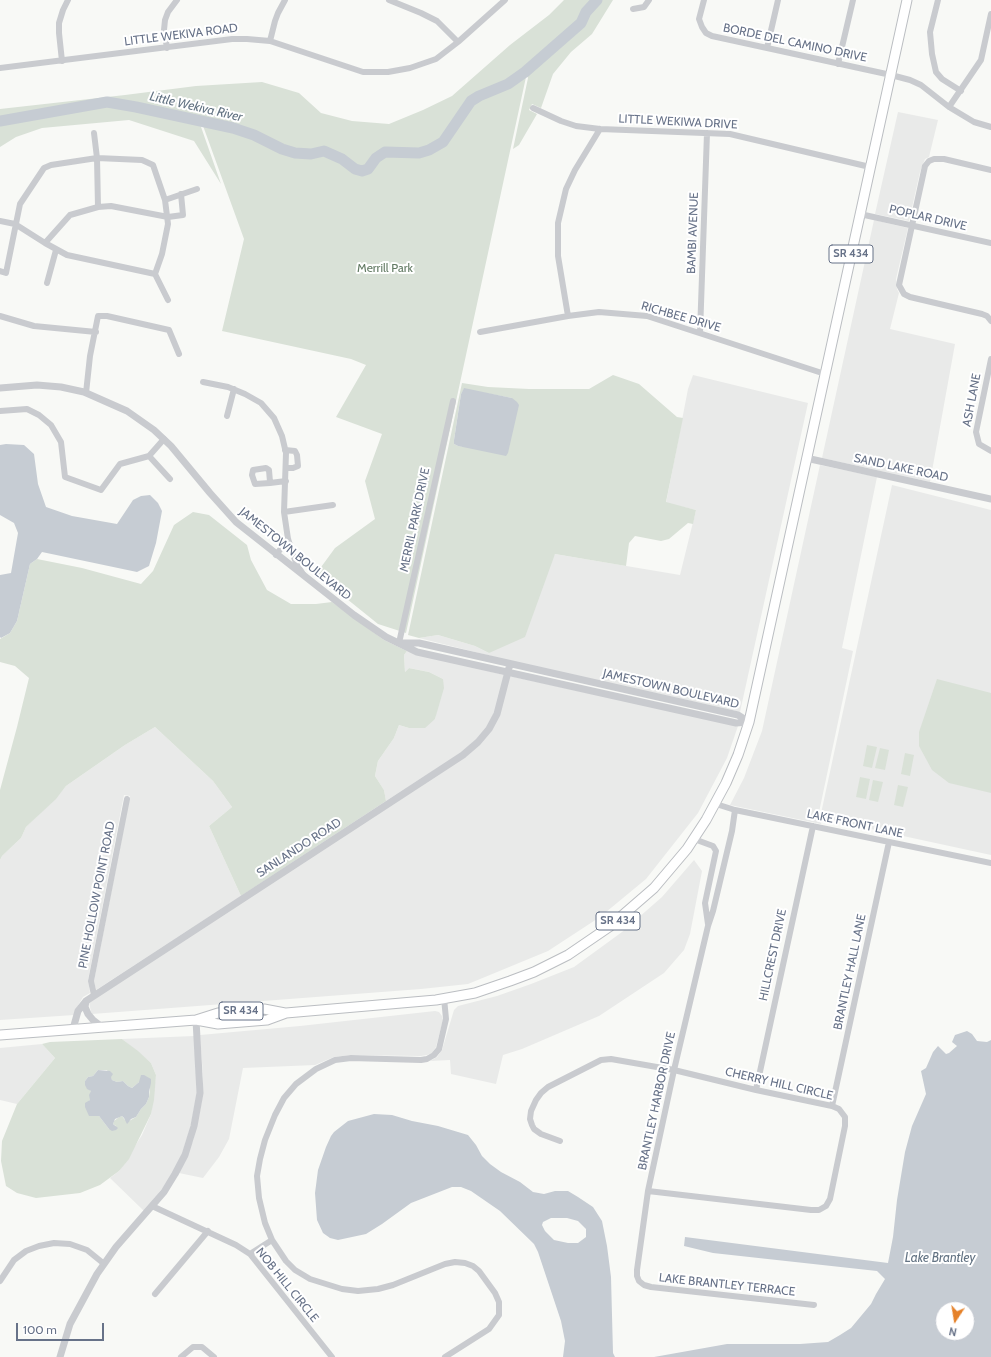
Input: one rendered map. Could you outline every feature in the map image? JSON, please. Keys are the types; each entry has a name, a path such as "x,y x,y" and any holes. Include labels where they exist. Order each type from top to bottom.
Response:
{"main road":[{"name":"SR 434","path":"0,1035 196,1020 218,1012 264,1009 286,1013 413,1003 474,992 510,981 546,966 578,949 610,928 642,900 666,876 694,839 716,804 738,756 749,722 907,0"}],"street":[{"path":"62,61 59,23 68,0"},
{"path":"167,48 164,30 165,20 168,12 177,0"},
{"path":"270,42 276,17 285,0"},
{"path":"389,0 437,21 458,42"},
{"name":"LITTLE WEKIVA ROAD","path":"0,68 232,39 247,39 270,42 363,72 382,72 410,68 436,59 458,42 505,0"},
{"path":"633,9 644,7 649,0"},
{"name":"BORDE DEL CAMINO DRIVE","path":"704,0 700,19 702,27 706,33 712,36 838,64 891,74 910,80 921,85 949,107 974,122 991,127"},
{"path":"767,48 778,0"},
{"path":"838,64 853,0"},
{"path":"938,0 930,32 932,54 936,72 942,79 961,91"},
{"path":"949,107 981,60 991,14"},
{"name":"LITTLE WEKIWA DRIVE","path":"533,108 571,125 600,129 730,134 870,167"},
{"path":"568,316 558,256 558,224 566,189 575,170 600,129"},
{"path":"94,133 97,158 98,206"},
{"name":"BAMBI AVENUE","path":"700,332 707,133"},
{"path":"0,271 6,273 20,204 44,168 52,165 97,158 142,160 153,165 165,200 168,224 162,254 155,274 168,300"},
{"path":"991,170 944,159 934,159 929,161 925,166 923,173 899,279 901,290 904,294 910,297 982,314 991,321"},
{"path":"165,200 197,189"},
{"path":"45,243 70,215 98,206 111,206 168,217 184,215 181,194"},
{"name":"POPLAR DRIVE","path":"860,214 991,243"},
{"path":"0,221 15,224 56,250 67,255 155,274"},
{"path":"47,284 56,250"},
{"name":"RICHBEE DRIVE","path":"480,332 599,312 647,316 700,332 825,374"},
{"path":"0,316 34,326 96,332"},
{"path":"86,393 90,356 98,316 107,316 169,330 179,354"},
{"name":"ASH LANE","path":"991,359 989,377 976,432 979,444 991,451"},
{"path":"202,382 234,389 246,394 261,403 274,418 282,436 285,450 286,481 284,512 288,539 296,562 303,575"},
{"name":"JAMESTOWN BOULEVARD","path":"0,388 37,385 62,386 86,393 127,411 154,430 171,446 210,494 236,522 276,555 366,623 386,637 417,652 736,723 749,722"},
{"path":"227,416 234,389"},
{"name":"MERRIL PARK DRIVE","path":"400,643 453,401"},
{"path":"0,410 27,409 39,415 52,425 61,442 66,477 101,490 120,464 149,456 164,439"},
{"path":"285,450 296,452 298,466 286,468"},
{"path":"149,456 170,478"},
{"name":"SAND LAKE ROAD","path":"806,458 991,499"},
{"path":"270,482 270,471 266,468 253,470 252,475 255,484 286,481"},
{"path":"284,512 333,505"},
{"path":"276,555 288,539"},
{"name":"JAMESTOWN BOULEVARD","path":"400,643 419,643 738,715 749,722"},
{"name":"SANLANDO ROAD","path":"74,1029 78,1011 86,1000 464,755 489,729 498,714 510,664"},
{"name":"PINE HOLLOW POINT ROAD","path":"94,995 91,981 126,798"},
{"name":"LAKE FRONT LANE","path":"716,804 735,810 991,864"},
{"name":"BRANTLEY HARBOR DRIVE","path":"639,1282 636,1270 648,1191 674,1070 732,832 735,810"},
{"name":"HILLCREST DRIVE","path":"756,1090 812,826"},
{"name":"BRANTLEY HARBOR DRIVE","path":"694,839 713,846 716,851 705,903 708,926"},
{"name":"BRANTLEY HALL LANE","path":"832,1106 889,842"},
{"name":"NOB HILL CIRCLE","path":"444,998 446,1019 439,1049 428,1059 351,1058 335,1060 316,1068 296,1084 284,1098 275,1115 265,1140 257,1176 259,1198 265,1223 272,1240 282,1256 295,1270 310,1279 324,1284 358,1291 378,1289 393,1285 445,1264 455,1262 465,1263 479,1271 495,1293 499,1302 499,1315 489,1328 445,1357"},
{"path":"86,1000 85,1007 88,1014 102,1027"},
{"path":"60,1357 70,1324 103,1263 152,1206 175,1174 187,1150 194,1126 200,1093 196,1020"},
{"name":"CHERRY HILL CIRCLE","path":"560,1141 541,1134 534,1129 530,1119 531,1111 536,1100 548,1087 601,1060 611,1059 674,1070 756,1090 832,1106 839,1109 845,1117 845,1126 830,1200 826,1206 819,1210 648,1191"},
{"name":"NOB HILL CIRCLE","path":"152,1206 208,1231 250,1254 332,1357"},
{"path":"155,1294 208,1231"},
{"path":"250,1254 272,1240"},
{"path":"0,1281 14,1260 26,1251 39,1246 54,1243 70,1244 87,1250 103,1263"},
{"name":"LAKE BRANTLEY TERRACE","path":"639,1282 651,1287 814,1306"},
{"path":"181,1357 193,1347 202,1346 214,1357"}],"shaded area":[{"path":"898,112 938,120 929,157 925,159 920,172 909,221 875,214"},
{"path":"874,220 908,228 896,279 899,293 890,329 955,344 930,482 822,458"},
{"path":"693,375 808,403 740,712 511,661 419,638 438,635 475,646 489,653 555,554 680,575 696,510 666,503 688,389"},
{"path":"820,465 877,477 842,648 853,651 818,817 818,820 822,821 821,824 730,805 744,778 762,731"},
{"path":"892,485 991,510 991,855 820,818"},
{"path":"407,651 504,675 495,712 487,727 476,739 462,752 386,801 384,790 375,776 378,761 394,738 399,725 409,728 435,719 443,679 429,672 409,668 405,672 404,655"},
{"path":"510,676 738,726 727,758 698,813 646,879 600,917 548,951 468,984 421,989 92,1014 89,1002 467,756 480,744"},
{"path":"155,727 213,781 232,807 209,826 241,896 96,990 94,981 130,796 124,795 88,980 90,993 83,997 74,1015 0,1020 0,860 2,856 21,838 26,827 56,798 66,786 125,745"},
{"path":"694,860 702,871 690,934 684,950 664,973 599,1016 522,1049 503,1055 496,1084 451,1074 450,1060 430,1061 437,1057 442,1050 454,1010 458,1006 497,996 574,967 622,932 662,897"},
{"path":"435,1011 439,1012 443,1020 436,1047 432,1053 427,1055 351,1055 334,1057 315,1065 243,1068 229,1139 219,1157 203,1178 179,1173 193,1141 203,1093 200,1035 300,1026"},
{"path":"194,1036 197,1093 191,1125 182,1154 173,1173 144,1211 110,1178 119,1171 142,1135 151,1114 156,1075 151,1063 122,1039"},
{"path":"42,1044 55,1058 17,1104 0,1100 0,1048"}],"green space":[{"path":"564,0 613,0 592,34 571,52 553,74 541,108 532,104 529,110 537,114 519,145 513,149 528,78 526,74 472,100 443,142 428,152 386,152 376,156 369,167 363,169 355,167 343,157 325,149 295,151 253,134 203,120 200,121 200,124 221,184 194,141 129,120 42,128 16,137 0,147 0,109 196,86 262,82 299,93 321,113 352,121 389,124 452,96 510,45 549,15"},
{"name":"Merrill Park","path":"526,77 406,633 378,624 316,574 335,548 375,519 365,481 382,434 336,417 366,365 351,359 222,331 244,239 202,123 252,137 294,154 324,152 342,160 354,170 363,173 371,169 378,158 387,154 429,155 444,144 474,102"},
{"path":"613,375 639,384 677,417 683,418 666,502 696,510 693,524 688,523 669,539 661,541 635,536 629,543 626,566 555,554 525,637 489,653 475,646 438,635 419,638 408,635 462,383 488,387 529,389 589,389","holes":["464,389 512,398 467,447 454,444 461,394"]},
{"path":"193,512 209,515 247,545 251,560 267,590 291,604 316,604 332,602 384,640 407,651 404,655 405,672 409,668 429,672 443,679 444,688 435,719 425,728 409,728 399,725 394,738 378,761 375,776 384,790 386,801 241,896 209,826 232,807 213,781 155,727 125,745 66,786 56,799 26,827 21,838 2,856 0,860 0,790 29,678 15,666 0,662 0,639 10,633 17,621 30,564 37,559 82,568 141,584 153,571 174,525"},
{"path":"937,679 991,693 991,793 949,783 932,770 919,746 919,732"},
{"path":"867,745 877,747 872,768 863,766"},
{"path":"880,748 889,750 885,770 875,768"},
{"path":"905,753 914,755 910,776 901,774"},
{"path":"860,777 870,779 866,799 856,797"},
{"path":"873,780 883,782 878,802 869,800"},
{"path":"898,785 908,787 903,807 894,805"},
{"path":"122,1039 151,1063 156,1075 154,1100 151,1114 129,1159 119,1171 100,1185 80,1193 36,1198 17,1193 6,1186 1,1161 2,1141 17,1104 55,1058 42,1044 50,1042","holes":["98,1070 107,1070 112,1080 117,1082 123,1081 132,1088 139,1082 150,1088 149,1097 146,1104 136,1117 129,1121 125,1120 122,1116 119,1117 114,1121 113,1124 116,1126 109,1129 99,1116 96,1116 89,1101 91,1091 85,1081 88,1077 93,1076"]}],"water":[{"path":"464,388 512,398 519,405 506,456 454,444 461,394"},
{"path":"0,445 24,445 34,454 38,484 46,507 72,516 117,524 133,500 141,496 150,495 158,503 162,511 156,543 149,566 137,572 42,552 37,559 30,564 17,621 10,633 1,638 0,575 11,573 18,533 14,523 0,515"},
{"name":"Lake Brantley","path":"967,1031 972,1034 977,1041 987,1042 991,1040 991,1357 654,1357 727,1344 800,1344 828,1342 851,1328 871,1304 885,1279 877,1271 713,1253 684,1246 685,1237 888,1263 905,1152 912,1126 926,1094 921,1071 926,1068 933,1052 938,1046 946,1054 957,1046 952,1042 955,1035"},
{"path":"98,1070 110,1071 113,1074 111,1077 112,1080 117,1082 123,1081 132,1088 139,1082 141,1075 151,1079 149,1097 146,1104 136,1117 131,1119 127,1124 122,1116 115,1119 113,1124 118,1128 116,1130 112,1131 109,1129 99,1116 89,1116 85,1107 85,1103 90,1100 89,1095 91,1091 87,1089 85,1081 88,1077 93,1076"},
{"path":"374,1114 392,1115 468,1135 482,1156 490,1164 501,1172 520,1182 533,1192 544,1194 555,1191 568,1191 593,1207 602,1221 607,1246 611,1277 613,1353 615,1357 563,1357 565,1341 561,1321 534,1244 500,1211 471,1191 461,1187 452,1187 411,1203 366,1234 338,1240 330,1238 323,1233 317,1220 315,1193 318,1170 331,1136 348,1121","holes":["551,1218 567,1218 578,1221 586,1229 586,1237 578,1243 568,1243 554,1240 545,1231 542,1225 543,1222"]}],"waterway":[{"name":"Little Wekiva River","path":"0,121 107,102 233,128 254,135 282,149 295,153 311,154 324,151 342,159 355,169 362,171 368,169 376,158 385,152 419,153 429,150 443,142 471,101 479,96 508,84 525,72 581,23 586,12 597,0"}]}
